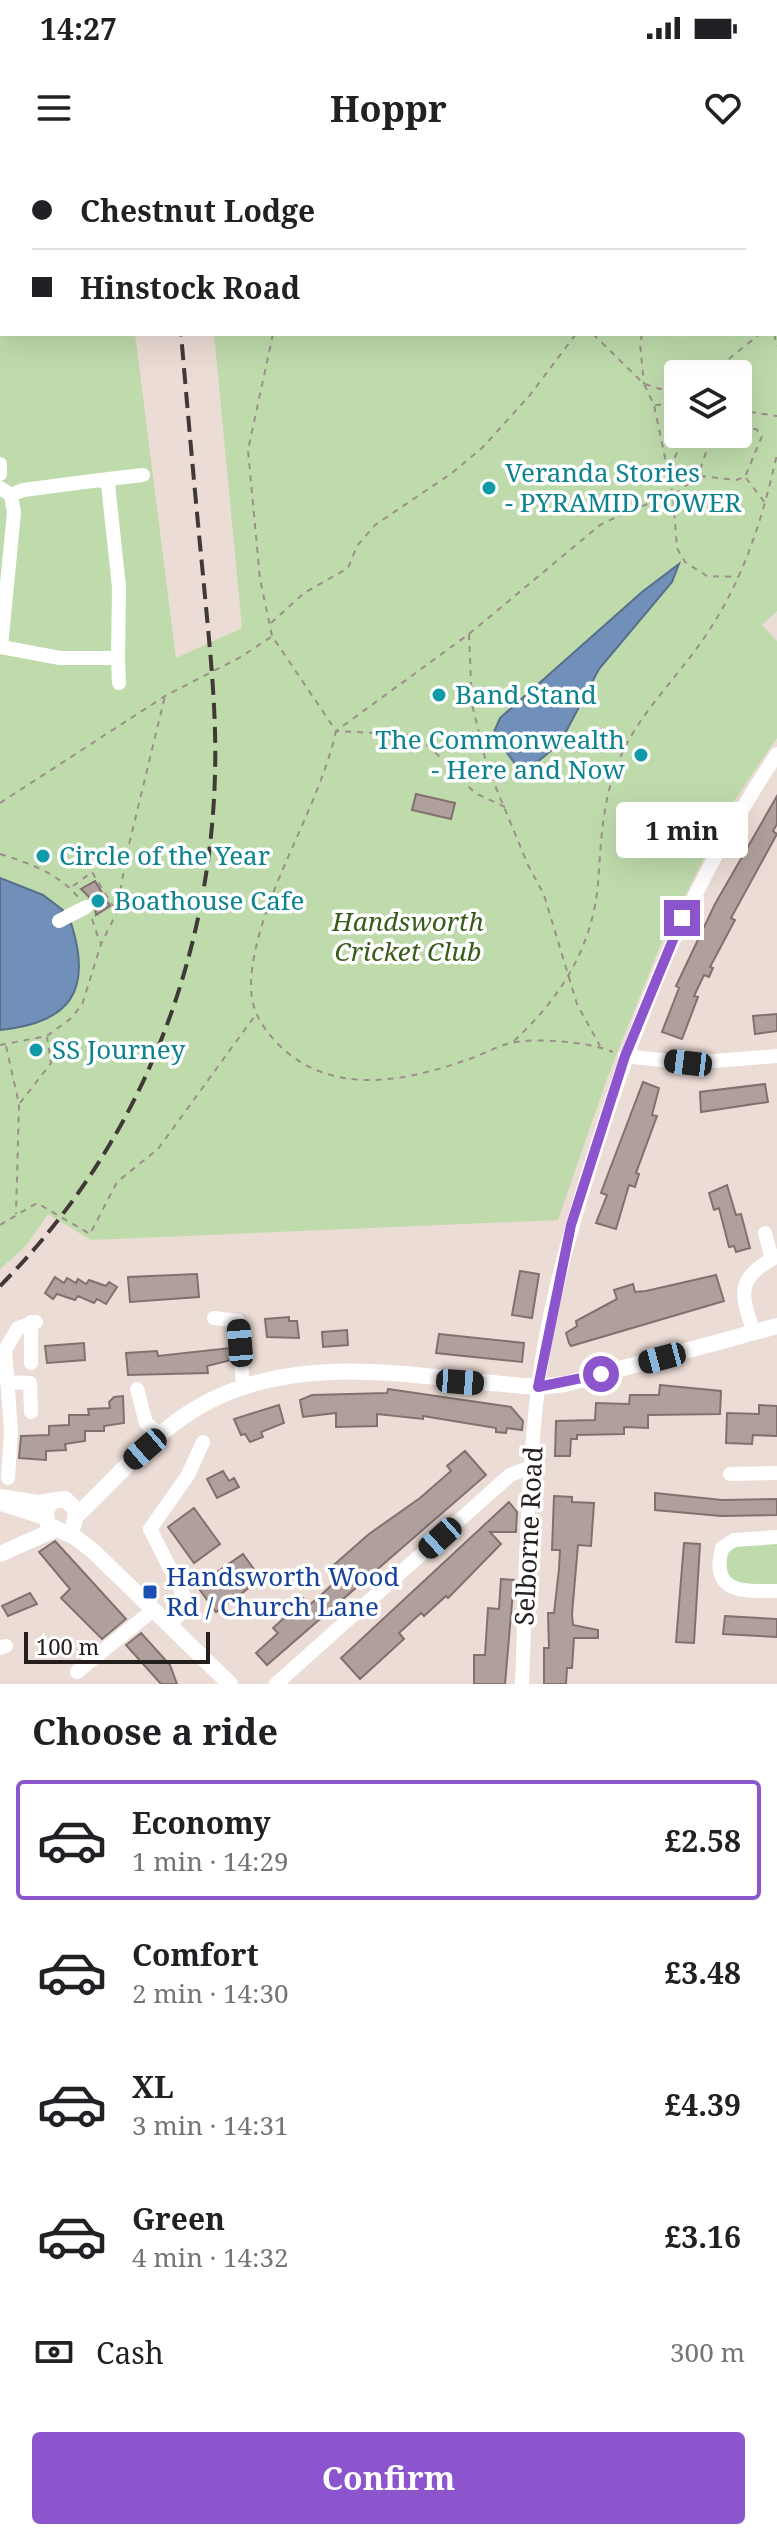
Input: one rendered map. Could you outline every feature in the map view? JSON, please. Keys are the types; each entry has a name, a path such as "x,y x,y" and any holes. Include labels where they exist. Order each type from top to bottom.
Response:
{"main road":[{"path":"52,1526 47,1506 69,1508 106,1483 196,1408 270,1379 341,1369 538,1387 565,1384 777,1326"},
{"path":"0,1499 69,1508"},
{"path":"0,1499 93,1551 230,1684"},
{"path":"0,1554 52,1526 69,1528 69,1508"},
{"path":"69,1508 93,1551"}],"street":[{"path":"0,464 0,474"},
{"path":"118,658 60,658 0,650 14,512 5,492 143,475"},
{"path":"100,480 108,484 119,587 119,683"},
{"name":"Selborne Road","path":"522,1684 531,1467 538,1387 571,1225 625,1056 669,946 736,815 777,754"},
{"path":"59,921 86,907"},
{"path":"625,1056 688,1063 777,1056"},
{"path":"754,1333 744,1303 743,1287 751,1272 774,1257 765,1233"},
{"path":"214,1318 238,1321 243,1388"},
{"path":"8,1478 11,1431 5,1350 8,1340 18,1328 34,1322 31,1363"},
{"path":"7,1382 30,1383 31,1412"},
{"path":"137,1389 146,1423 161,1435"},
{"path":"169,1625 184,1610 186,1600 150,1529 188,1475 203,1442"},
{"path":"276,1684 510,1475 531,1467"},
{"path":"730,1474 777,1473"},
{"path":"777,1537 734,1540 722,1548 718,1565 724,1581 737,1591 777,1591"},
{"path":"77,1672 153,1610"}],"path":[{"path":"273,336 248,450 260,579 272,636 336,731"},
{"path":"270,623 304,593 348,568 357,546 375,525 483,447 530,395 574,336"},
{"path":"595,336 644,384 664,389"},
{"path":"642,336 644,384 654,405 669,470 677,548 685,562 707,576 739,577"},
{"path":"728,360 758,336"},
{"path":"654,405 664,405"},
{"path":"752,412 777,416"},
{"path":"698,476 736,480 745,477 762,436 752,429"},
{"path":"669,470 679,448"},
{"path":"707,448 698,476 673,496 633,509 600,525 469,634 336,731 327,772 266,919 252,967 250,998 255,1016 291,1057 321,1074 352,1080 389,1081 470,1059 513,1042 552,1003 568,979 592,922 605,806 617,763 654,701 709,631 739,577 766,504 777,454"},
{"path":"745,477 766,504"},
{"path":"469,634 475,731 528,865 544,895 568,979 585,1022 600,1047"},
{"path":"0,803 165,696 239,658 272,636"},
{"path":"0,1045 47,1036 70,1019 82,1005 101,944 117,912 126,857 165,696"},
{"path":"336,731 412,735 432,749 475,793 505,807"},
{"path":"0,854 33,865 71,887 86,907 101,944"},
{"path":"71,887 92,872 117,912"},
{"path":"0,1225 37,1203 90,1234 117,1182 158,1149 255,1016"},
{"path":"19,1104 51,1063 47,1036"},
{"path":"513,1042 600,1047 625,1056"},
{"path":"6,1045 19,1104 16,1214"}],"green space":[{"name":"Handsworth Cricket Club","path":"0,336 135,336 176,658 242,628 214,336 777,336 777,611 762,625 777,641 777,738 728,810 661,944 608,1076 558,1220 91,1240 48,1214 26,1246 0,1269"},
{"path":"777,1542 777,1584 744,1586 728,1575 726,1563 735,1546"}],"water":[{"path":"679,564 672,582 599,669 560,743 535,764 516,765 493,734 500,718 642,592"},
{"path":"0,878 43,895 63,910 59,914 63,925 71,923 79,967 77,985 59,1011 44,1020 0,1030"}],"building":[{"path":"416,794 455,803 451,819 412,810"},
{"path":"777,796 777,824 773,831 777,834 731,918 735,920 710,967 713,968 709,977 704,975 694,996 698,997 682,1039 662,1032 679,988 676,986 715,904"},
{"name":"Boathouse Cafe","path":"95,881 110,906 96,915 94,902 81,889"},
{"path":"777,1014 777,1031 755,1034 753,1016"},
{"path":"643,1082 659,1088 652,1115 657,1116 636,1173 639,1174 635,1187 629,1185 616,1229 596,1223 607,1195 601,1193"},
{"path":"765,1084 768,1102 701,1112 700,1092"},
{"path":"727,1185 736,1215 741,1214 750,1248 736,1252 734,1246 729,1247 719,1208 714,1210 709,1193"},
{"path":"520,1271 539,1274 532,1318 512,1315"},
{"path":"197,1274 199,1297 130,1302 128,1277"},
{"path":"716,1275 724,1301 571,1346 569,1343 566,1333 577,1326 576,1321 617,1299 614,1290 633,1284 635,1292 646,1291"},
{"path":"55,1277 64,1283 67,1278 76,1283 78,1279 86,1284 89,1280 106,1286 109,1282 117,1287 106,1304 97,1299 94,1303 78,1296 75,1300 57,1294 53,1299 45,1293"},
{"path":"289,1317 289,1321 297,1321 299,1338 267,1337 265,1319"},
{"path":"347,1330 348,1345 323,1347 322,1332"},
{"path":"439,1334 524,1343 522,1362 436,1353"},
{"path":"84,1343 85,1360 47,1363 45,1346"},
{"path":"230,1348 231,1360 207,1366 208,1373 128,1375 126,1353 157,1351 158,1356"},
{"path":"660,1385 721,1391 720,1414 648,1415 648,1428 624,1427 624,1434 577,1435 577,1439 571,1439 570,1456 555,1456 556,1421 595,1420 596,1403 629,1404 630,1395 659,1395"},
{"path":"388,1389 511,1407 523,1421 522,1430 507,1428 506,1433 496,1432 496,1428 423,1416 423,1419 377,1414 377,1426 336,1427 336,1413 303,1417 300,1400 312,1395 387,1393"},
{"path":"123,1396 124,1423 104,1426 104,1431 85,1431 85,1441 65,1444 66,1450 46,1451 46,1460 19,1458 21,1436 49,1435 49,1426 69,1425 69,1415 89,1415 88,1409 110,1408 109,1402 114,1397"},
{"path":"279,1405 284,1423 261,1432 263,1437 250,1442 245,1434 241,1435 234,1419"},
{"path":"759,1405 777,1406 777,1436 753,1435 752,1444 726,1443 727,1413 759,1414"},
{"path":"465,1451 486,1475 267,1665 256,1653 278,1633 273,1628 296,1607 293,1604 301,1596 309,1605 318,1598 337,1580 328,1570 369,1534 420,1498 451,1471 447,1466"},
{"path":"223,1471 229,1481 234,1478 239,1487 217,1498 207,1479"},
{"path":"655,1493 722,1500 777,1499 777,1515 721,1516 655,1510"},
{"path":"554,1496 572,1497 572,1502 594,1503 591,1546 578,1545 572,1614 573,1625 598,1630 598,1638 574,1638 572,1668 567,1668 566,1684 544,1684 544,1648 549,1648 548,1613 554,1613 559,1569 560,1550 552,1550"},
{"path":"509,1502 517,1512 516,1532 490,1532 501,1544 448,1598 446,1596 424,1616 421,1613 399,1633 404,1639 360,1679 341,1658"},
{"path":"194,1508 220,1544 194,1563 168,1527"},
{"path":"55,1541 126,1619 102,1639 61,1598 70,1589 39,1552"},
{"path":"684,1543 700,1544 694,1643 676,1642"},
{"path":"243,1554 261,1579 216,1612 197,1586"},
{"path":"501,1579 514,1580 505,1684 474,1684 474,1655 485,1655 488,1608 499,1609"},
{"path":"30,1593 37,1604 8,1616 2,1606"},
{"path":"725,1616 777,1619 777,1637 723,1634"},
{"path":"141,1633 170,1665 177,1684 161,1684 126,1645"}],"railway":[{"path":"0,1286 48,1233 90,1175 126,1115 157,1051 181,985 198,916 210,846 215,724 181,336"}],"place":[{"name":"Veranda Stories - PYRAMID TOWER","path":"489,488"},
{"name":"Band Stand","path":"439,695"},
{"name":"The Commonwealth - Here and Now","path":"641,755"},
{"name":"Circle of the Year","path":"43,856"},
{"name":"Boathouse Cafe","path":"98,901"},
{"name":"SS Journey","path":"36,1050"},
{"name":"Handsworth Wood Rd / Church Lane","path":"150,1592"}],"route":[{"path":"601,1374 565,1384 538,1387 571,1225 625,1056 682,918"}]}
